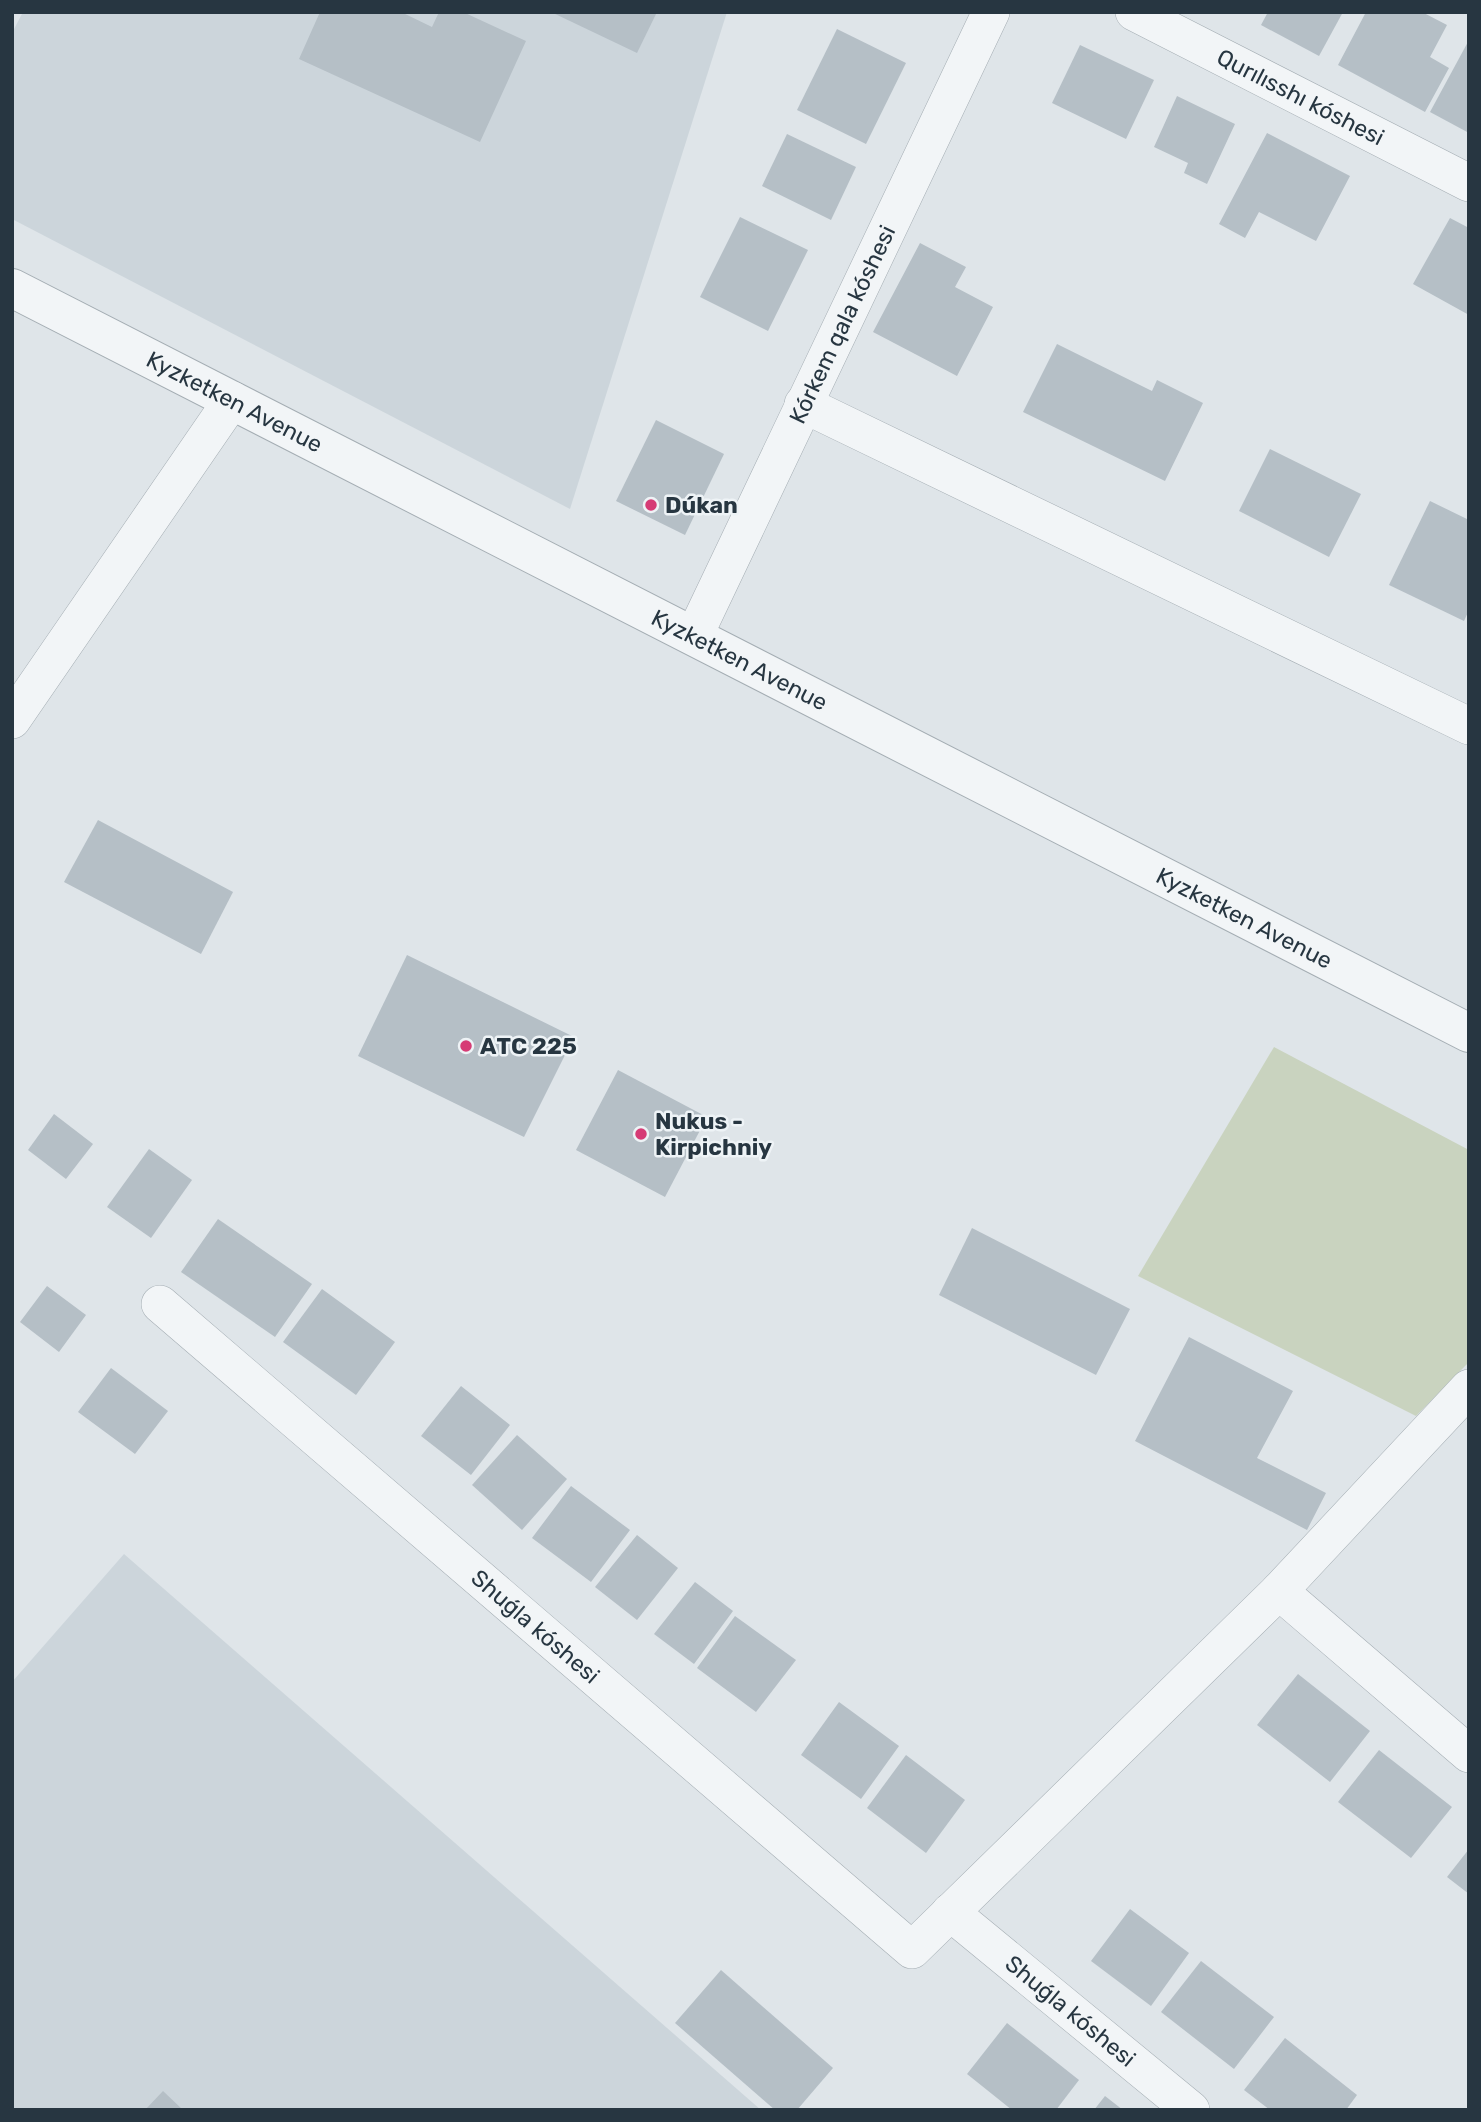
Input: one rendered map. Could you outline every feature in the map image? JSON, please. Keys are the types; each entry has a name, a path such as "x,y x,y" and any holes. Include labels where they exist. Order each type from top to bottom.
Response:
{"street":[{"name":"Kórkem qala kóshesi","path":"694,636 991,12"},
{"name":"Qurılısshı kóshesi","path":"1134,12 1469,183"},
{"name":"Kyzketken Avenue","path":"12,288 1469,1032"},
{"path":"12,720 232,400"},
{"path":"803,404 1469,726"},
{"name":"Shuǵla kóshesi","path":"160,1304 912,1950 950,1912 1191,2110"},
{"path":"950,1912 1279,1591 1469,1388"},
{"path":"1279,1591 1469,1754"}],"shaded area":[{"path":"23,12 727,12 570,509 12,219 12,33"},
{"path":"124,1554 761,2110 12,2110 12,1682"}],"green space":[{"path":"1274,1047 1469,1150 1469,1362 1416,1416 1138,1276"}],"building":[{"path":"320,12 401,12 432,27 439,12 463,12 526,41 480,142 299,59"},
{"path":"551,12 657,12 637,53"},
{"path":"1268,12 1343,12 1319,56 1261,25"},
{"path":"1366,12 1422,12 1447,25 1430,57 1449,68 1425,112 1338,65"},
{"path":"837,29 906,63 866,144 797,110"},
{"path":"1469,40 1469,133 1430,112"},
{"path":"1080,45 1154,80 1126,139 1052,103"},
{"path":"1177,96 1235,124 1207,184 1184,173 1188,163 1154,147"},
{"path":"1267,133 1350,176 1316,241 1259,212 1245,238 1219,224"},
{"path":"787,134 856,167 831,220 762,186"},
{"path":"740,217 808,250 768,331 700,297"},
{"path":"1450,218 1469,228 1469,315 1413,284"},
{"path":"920,243 966,267 955,287 993,307 957,376 873,332"},
{"path":"1057,344 1152,391 1157,380 1203,403 1165,481 1023,412"},
{"path":"656,420 724,454 685,535 616,501"},
{"path":"1270,449 1361,494 1329,557 1239,511"},
{"path":"1430,501 1469,520 1469,610 1464,621 1389,585"},
{"path":"98,820 233,892 201,954 64,882"},
{"name":"АТС 225","path":"407,955 574,1037 524,1137 358,1056"},
{"name":"Nukus - Kirpichniy","path":"618,1070 707,1117 665,1197 576,1150"},
{"path":"54,1114 93,1144 66,1179 28,1150"},
{"path":"149,1149 192,1180 151,1238 107,1207"},
{"path":"218,1219 312,1284 275,1337 181,1272"},
{"path":"972,1228 1130,1309 1096,1375 939,1295"},
{"path":"47,1286 86,1315 59,1352 20,1322"},
{"path":"322,1289 395,1342 356,1395 283,1342"},
{"path":"1189,1337 1293,1391 1257,1458 1326,1493 1307,1530 1135,1441"},
{"path":"111,1368 168,1411 135,1454 78,1412"},
{"path":"461,1386 510,1425 471,1475 421,1436"},
{"path":"517,1435 567,1479 522,1530 472,1485"},
{"path":"571,1486 630,1530 591,1582 532,1538"},
{"path":"637,1535 678,1568 637,1620 595,1587"},
{"path":"695,1582 733,1611 694,1664 654,1634"},
{"path":"735,1616 796,1660 756,1712 697,1668"},
{"path":"1298,1674 1370,1731 1330,1782 1257,1725"},
{"path":"839,1702 899,1746 861,1799 801,1755"},
{"path":"1379,1750 1452,1807 1411,1858 1338,1802"},
{"path":"906,1755 965,1800 926,1853 867,1808"},
{"path":"1469,1849 1469,1894 1447,1877"},
{"path":"1130,1909 1189,1953 1151,2006 1091,1961"},
{"path":"1201,1961 1274,2017 1234,2069 1161,2012"},
{"path":"721,1970 833,2068 797,2110 775,2110 675,2023"},
{"path":"1007,2023 1079,2080 1056,2110 1012,2110 967,2074"},
{"path":"1285,2038 1357,2095 1346,2110 1270,2110 1244,2090"},
{"path":"163,2091 183,2110 145,2110"},
{"path":"1105,2096 1123,2110 1094,2110"}],"place":[{"name":"Dúkan","path":"651,505"},
{"name":"АТС 225","path":"466,1046"},
{"name":"Nukus - Kirpichniy","path":"641,1134"}]}
